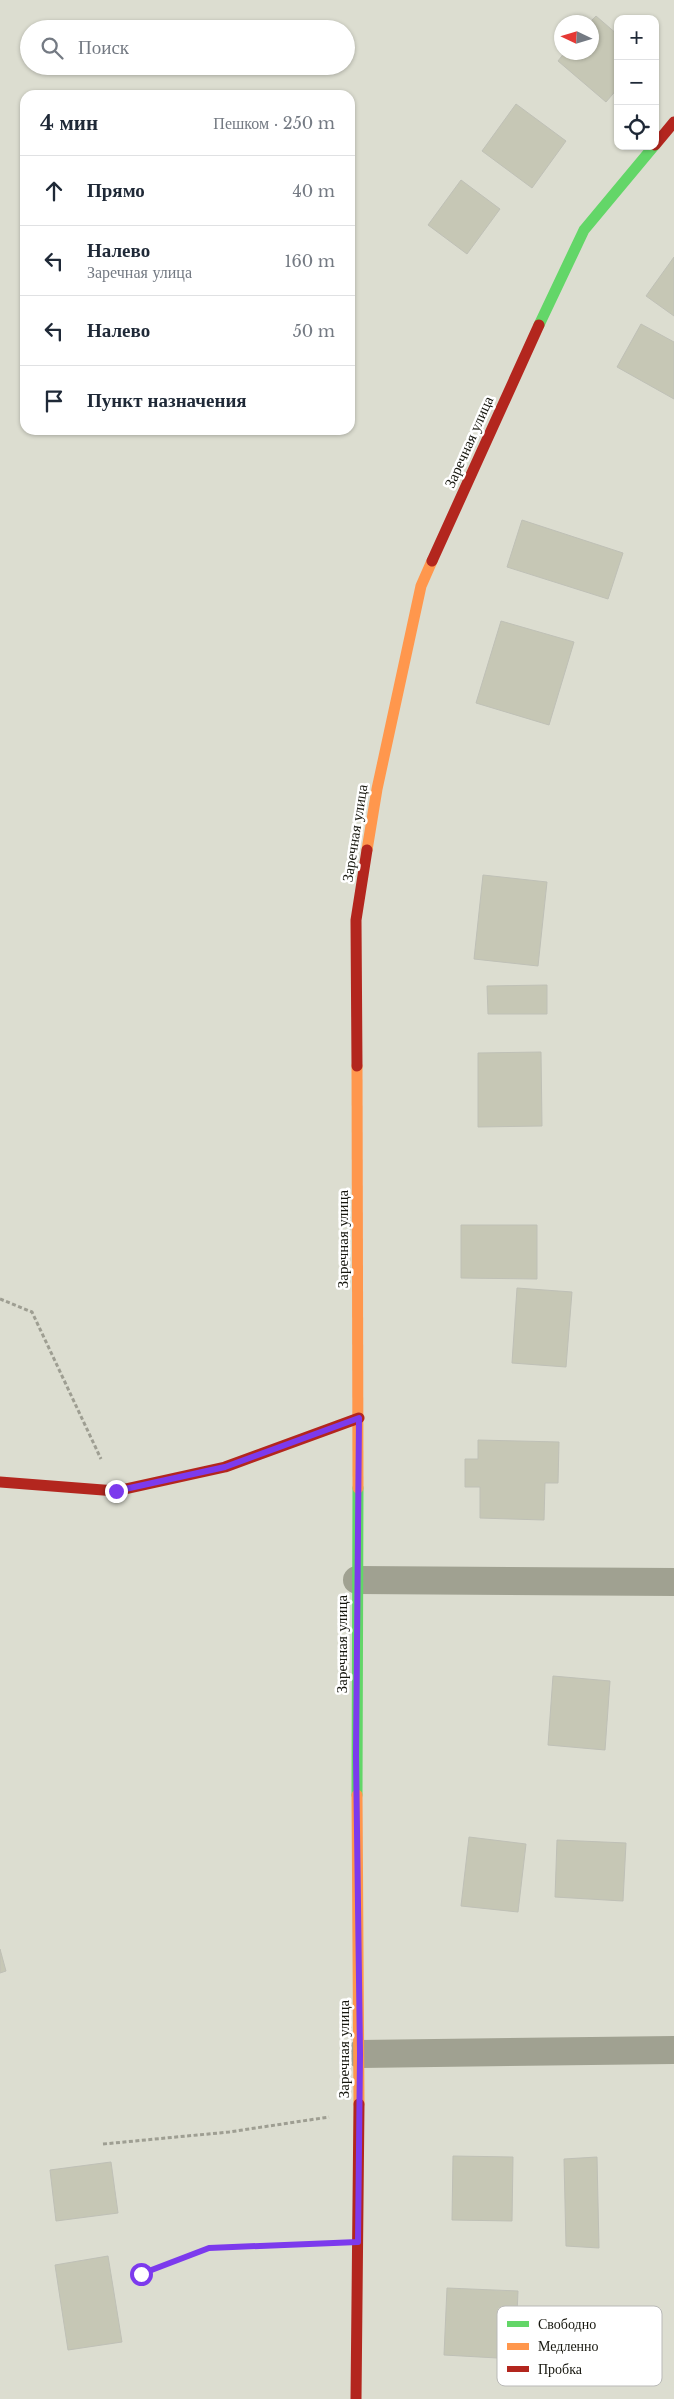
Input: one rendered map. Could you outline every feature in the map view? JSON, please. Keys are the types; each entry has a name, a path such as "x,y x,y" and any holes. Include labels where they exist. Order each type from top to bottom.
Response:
{"street":[{"name":"Заречная улица","path":"659,141 674,122"},
{"name":"Заречная улица","path":"356,2399 360,2054 356,1756 359,1418 356,920 377,789 421,586 512,382 584,230 652,150"},
{"path":"0,1482 116,1491 225,1467 359,1418"},
{"path":"358,1580 674,1582"},
{"path":"360,2054 674,2050"}],"path":[{"path":"0,1299 32,1312 116,1491"},
{"path":"103,2144 229,2132 359,2113"},
{"path":"141,2274 209,2248 358,2242"}],"building":[{"path":"599,19 614,32 614,93 606,102 558,61 599,60"},
{"path":"516,104 566,141 532,188 482,151"},
{"path":"461,180 500,209 467,254 428,225"},
{"path":"674,257 674,316 646,296"},
{"path":"641,324 674,342 674,399 617,367"},
{"path":"522,520 623,553 608,599 507,567"},
{"path":"501,621 574,642 549,725 476,703"},
{"path":"483,875 547,882 538,966 474,959"},
{"path":"547,985 547,1014 488,1014 487,986"},
{"path":"541,1052 542,1126 478,1127 478,1053"},
{"path":"461,1225 537,1225 537,1279 461,1278"},
{"path":"517,1288 572,1292 566,1367 512,1363"},
{"path":"478,1440 559,1442 558,1483 545,1483 544,1520 480,1518 480,1487 465,1487 465,1459 478,1459"},
{"path":"553,1676 610,1681 605,1750 548,1745"},
{"path":"469,1837 526,1844 518,1912 461,1906"},
{"path":"557,1840 626,1843 623,1901 555,1897"},
{"path":"0,1949 6,1971 0,1973"},
{"path":"453,2156 513,2157 512,2221 452,2220"},
{"path":"597,2157 599,2248 566,2246 564,2159"},
{"path":"111,2162 118,2213 56,2221 50,2170"},
{"path":"108,2256 122,2342 68,2350 55,2265"},
{"path":"447,2288 518,2291 517,2306 497,2306 497,2358 444,2355"}],"traffic: fast":[{"path":"539,325 584,230 651,150"},
{"path":"357,1795 358,1488"}],"traffic: slow":[{"path":"367,850 377,789 421,586 432,561"},
{"path":"357,1066 358,1488"},
{"path":"357,1795 359,2104"}],"traffic: jam":[{"path":"659,140 674,122"},
{"path":"432,561 539,325"},
{"path":"357,1066 356,920 367,850"},
{"path":"0,1482 116,1491 225,1467 359,1418"},
{"path":"356,2399 359,2104"}],"route":[{"path":"116,1491 225,1467 359,1418 356,1756 360,2054 358,2242 209,2248 141,2274"}]}
